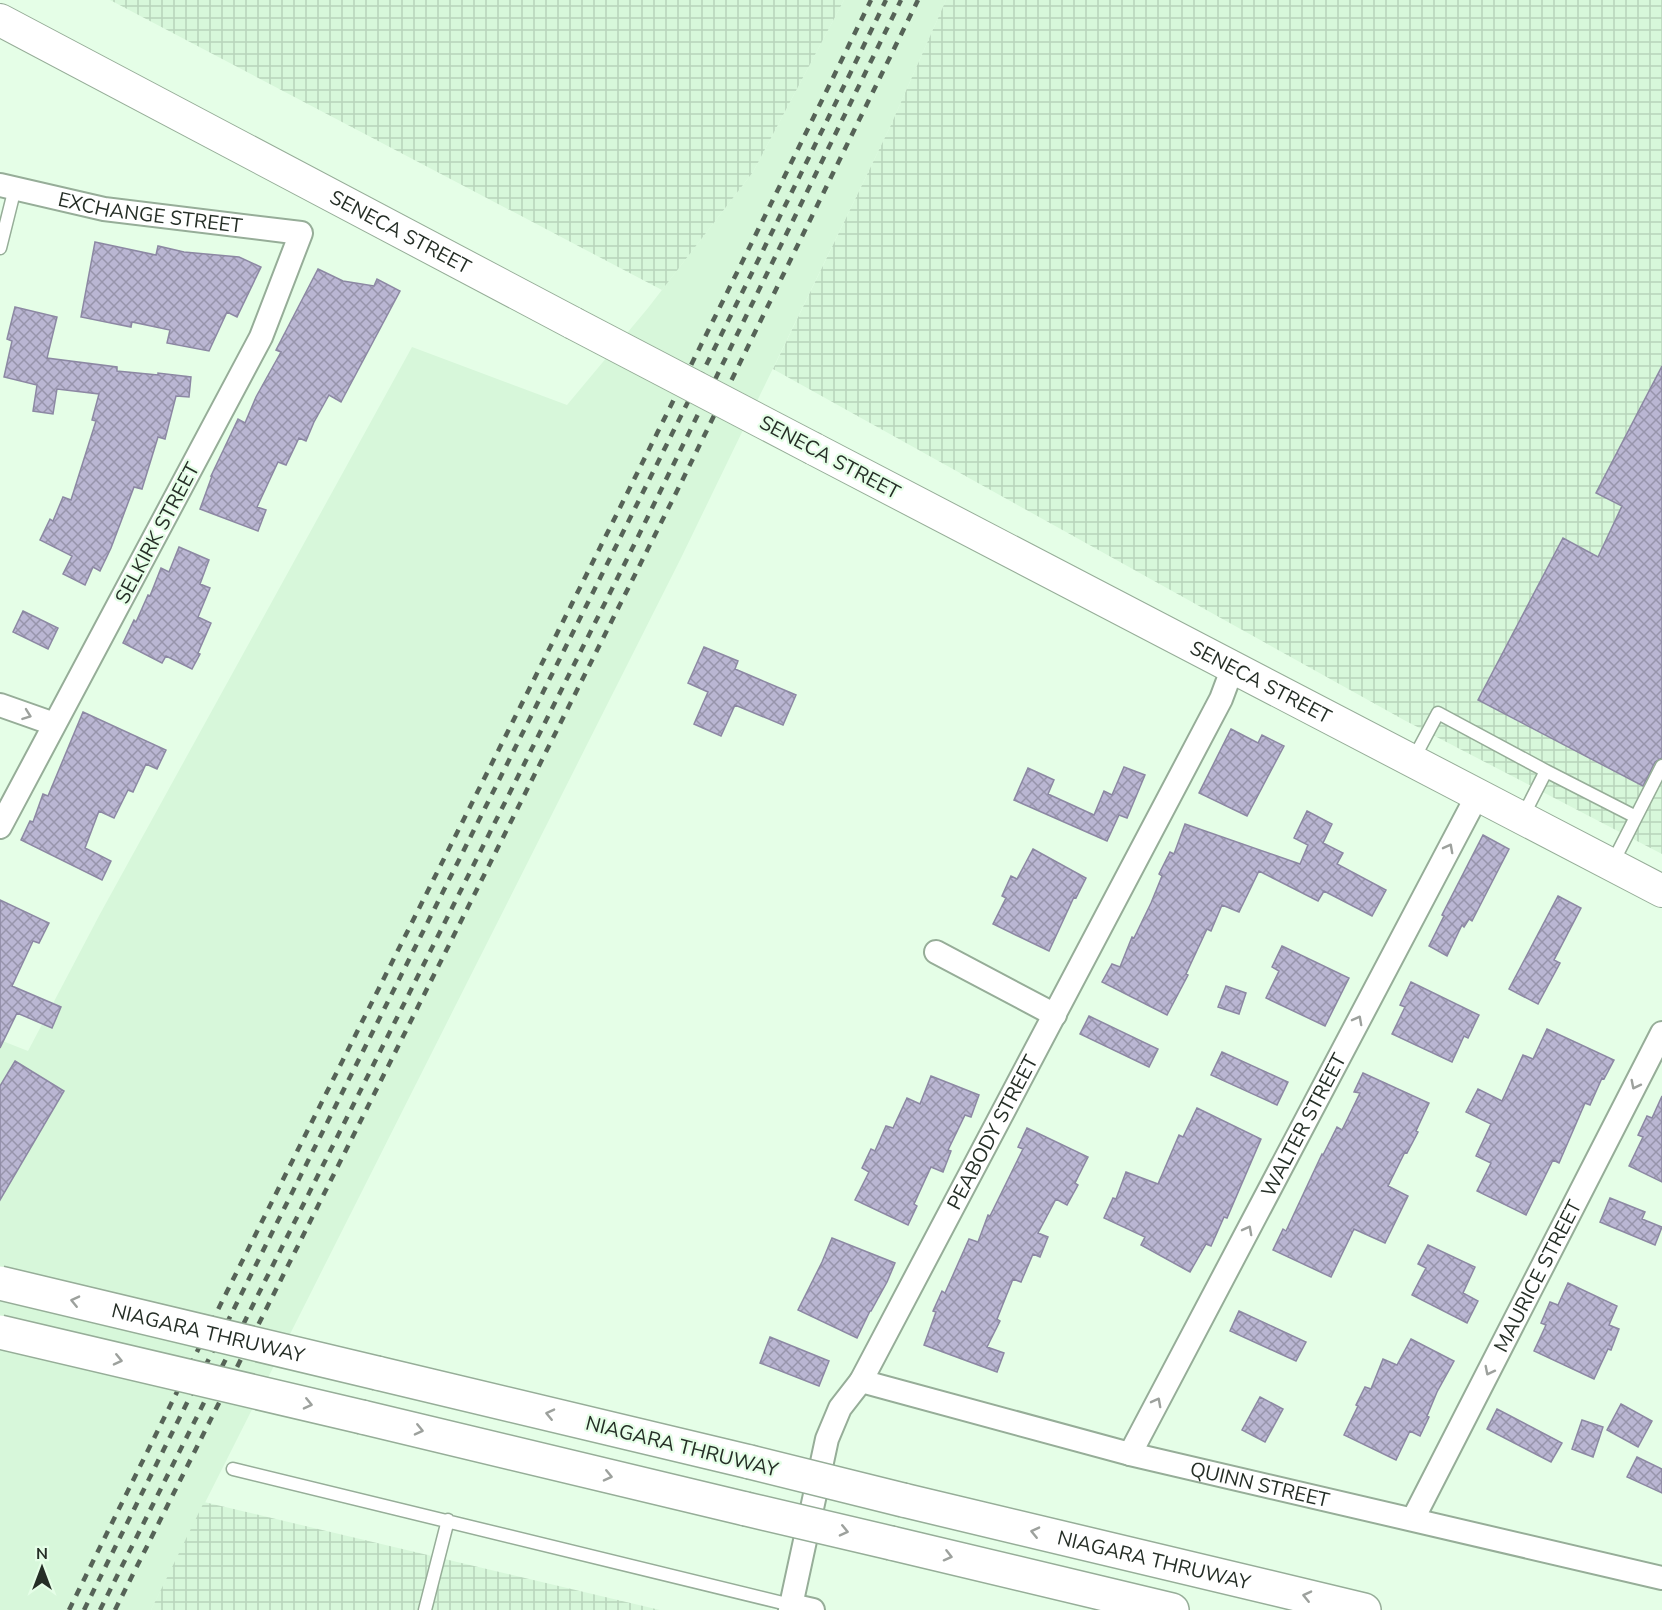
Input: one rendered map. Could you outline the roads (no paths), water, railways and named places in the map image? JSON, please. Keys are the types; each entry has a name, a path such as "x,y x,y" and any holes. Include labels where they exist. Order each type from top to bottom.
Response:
{"highway":[{"name":"NIAGARA THRUWAY","path":"0,1283 1364,1610"},
{"path":"0,1332 1172,1610"}],"main road":[{"name":"SENECA STREET","path":"0,21 1662,891"}],"street":[{"name":"EXCHANGE STREET","path":"7,187 104,209 301,233"},
{"name":"SELKIRK STREET","path":"0,827 261,337 301,233"},
{"name":"PEABODY STREET","path":"798,1608 827,1439 840,1408 861,1381 1221,699 1233,667"},
{"path":"0,705 54,724"},
{"name":"WALTER STREET","path":"1130,1454 1477,796"},
{"path":"936,952 1054,1014"},
{"name":"MAURICE STREET","path":"1413,1519 1662,1033"},
{"name":"QUINN STREET","path":"861,1381 1130,1454 1662,1578"}],"lane":[{"path":"0,248 7,187"},
{"path":"1412,762 1438,713 1636,817"},
{"path":"1612,865 1662,766"},
{"path":"1521,819 1546,771"},
{"path":"233,1469 448,1520 798,1608"},
{"path":"425,1610 448,1520"}],"railway":[{"path":"69,1610 871,0"},
{"path":"84,1610 886,0"},
{"path":"100,1610 632,549 901,0"},
{"path":"115,1610 681,483 918,0"}]}
